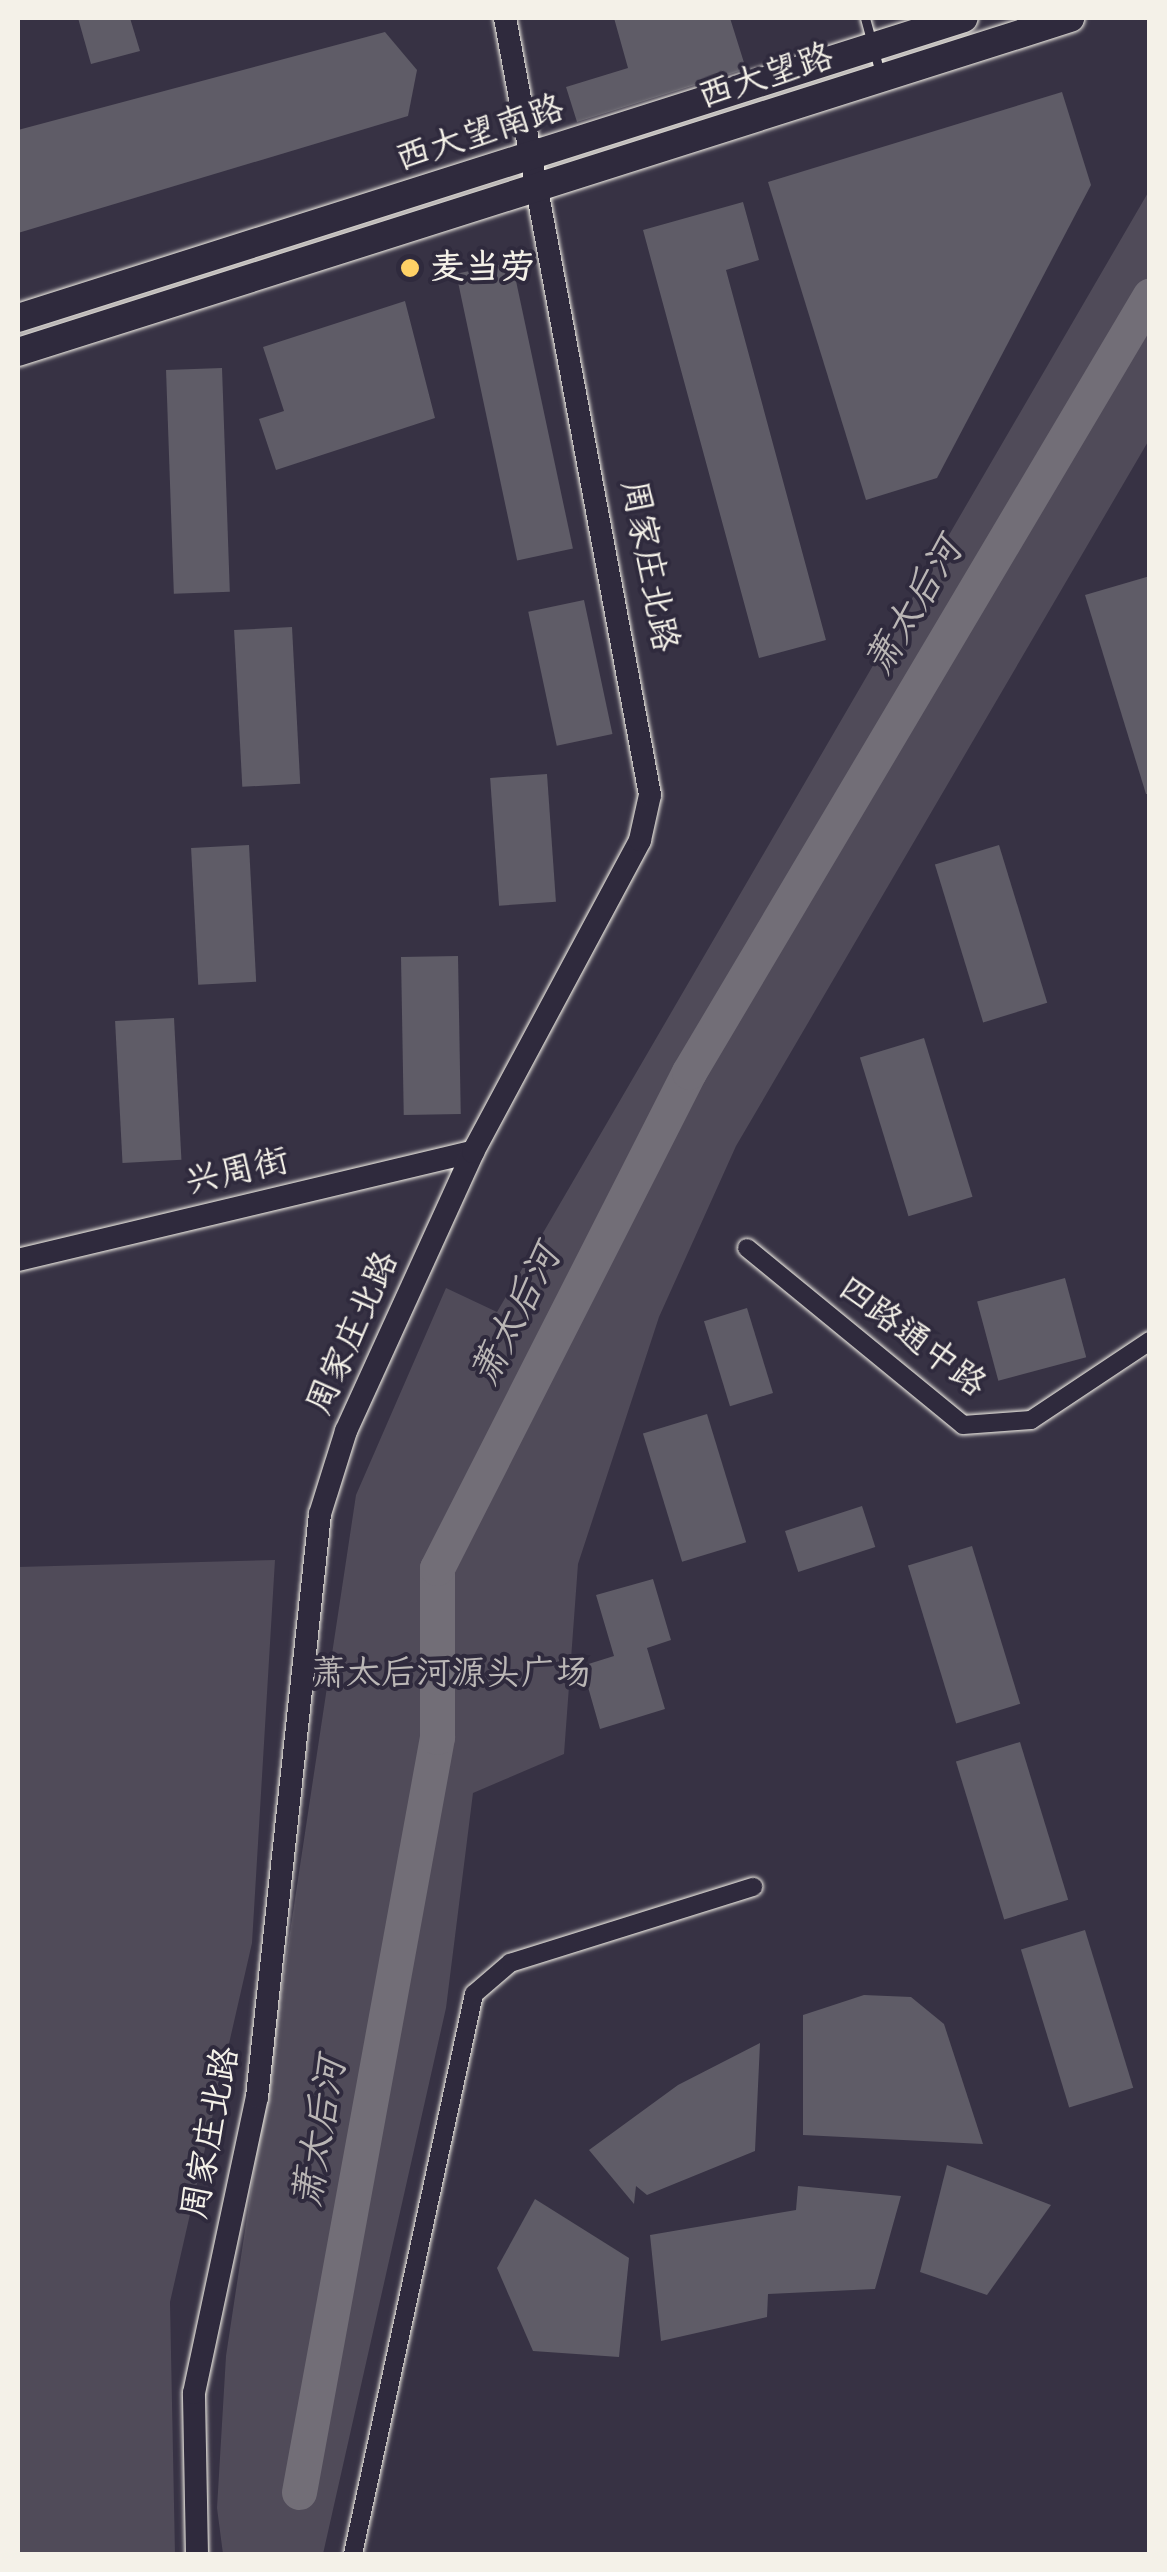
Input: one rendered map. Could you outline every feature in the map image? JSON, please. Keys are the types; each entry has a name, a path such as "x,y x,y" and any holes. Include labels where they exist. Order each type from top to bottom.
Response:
{"main road":[{"name":"西大望路","path":"542,189 1070,18"},
{"name":"西大望南路","path":"18,318 535,157 869,31 950,20"},
{"name":"西大望南路","path":"18,352 542,189"}],"street":[{"name":"周家庄北路","path":"196,2554 194,2393 257,2097 288,1882 320,1514 346,1431 473,1152 640,840 650,795 542,189 506,18"},
{"name":"兴周街","path":"18,1260 473,1152"},
{"name":"四路通中路","path":"747,1248 963,1425 1032,1420 1150,1341"},
{"path":"353,2554 474,1994 510,1963 752,1888"}],"lane":[{"path":"950,20 953,56"},
{"path":"869,31 882,80"}],"green space":[{"name":"萧太后河源头广场","path":"1149,191 1149,440 736,1146 659,1317 578,1564 564,1754 473,1793 446,2008 323,2554 223,2554 217,2508 226,2356 356,1495 446,1288 497,1312"},
{"path":"275,1560 252,1943 170,2302 175,2554 18,2554 18,1567"}],"building":[{"path":"78,18 130,18 140,51 91,64"},
{"path":"614,18 730,18 746,69 577,122 566,87 628,68"},
{"path":"385,32 417,70 408,116 18,233 18,130"},
{"path":"1062,92 1091,185 937,478 866,500 768,182"},
{"path":"743,202 759,260 726,270 826,640 759,658 643,230"},
{"path":"512,262 573,549 517,560 456,274"},
{"path":"405,301 435,418 276,470 259,419 284,411 263,347"},
{"path":"222,368 230,592 174,594 166,370"},
{"path":"1150,576 1150,794 1146,794 1085,595"},
{"path":"584,600 612,734 557,746 528,612"},
{"path":"292,627 300,784 242,787 234,630"},
{"path":"547,774 556,902 499,906 490,778"},
{"path":"249,845 256,982 198,985 191,848"},
{"path":"999,845 1047,1003 983,1022 935,865"},
{"path":"458,956 461,1114 404,1115 401,957"},
{"path":"174,1018 181,1160 123,1163 115,1021"},
{"path":"924,1038 973,1197 908,1216 860,1058"},
{"path":"1065,1278 1086,1357 998,1381 977,1302"},
{"path":"747,1308 773,1393 730,1406 704,1321"},
{"path":"707,1414 746,1542 682,1562 643,1434"},
{"path":"862,1506 875,1547 798,1572 785,1531"},
{"path":"972,1546 1020,1704 956,1723 908,1566"},
{"path":"653,1579 671,1640 647,1648 665,1709 600,1729 582,1666 614,1656 596,1595"},
{"path":"1020,1742 1068,1900 1004,1919 956,1762"},
{"path":"1085,1930 1133,2088 1069,2107 1021,1950"},
{"path":"864,1995 911,1997 944,2024 983,2144 803,2135 803,2015"},
{"path":"760,2043 755,2151 647,2195 636,2186 634,2204 589,2150 678,2085"},
{"path":"947,2165 1051,2205 987,2295 920,2272"},
{"path":"798,2186 901,2196 875,2289 768,2294 767,2317 661,2341 650,2235 796,2210"},
{"path":"535,2199 629,2258 619,2357 533,2351 497,2268"}],"waterway":[{"name":"萧太后河","path":"299,2492 437,1737 437,1568 689,1072 1150,295"}],"place":[{"name":"麦当劳","path":"410,268"}]}
